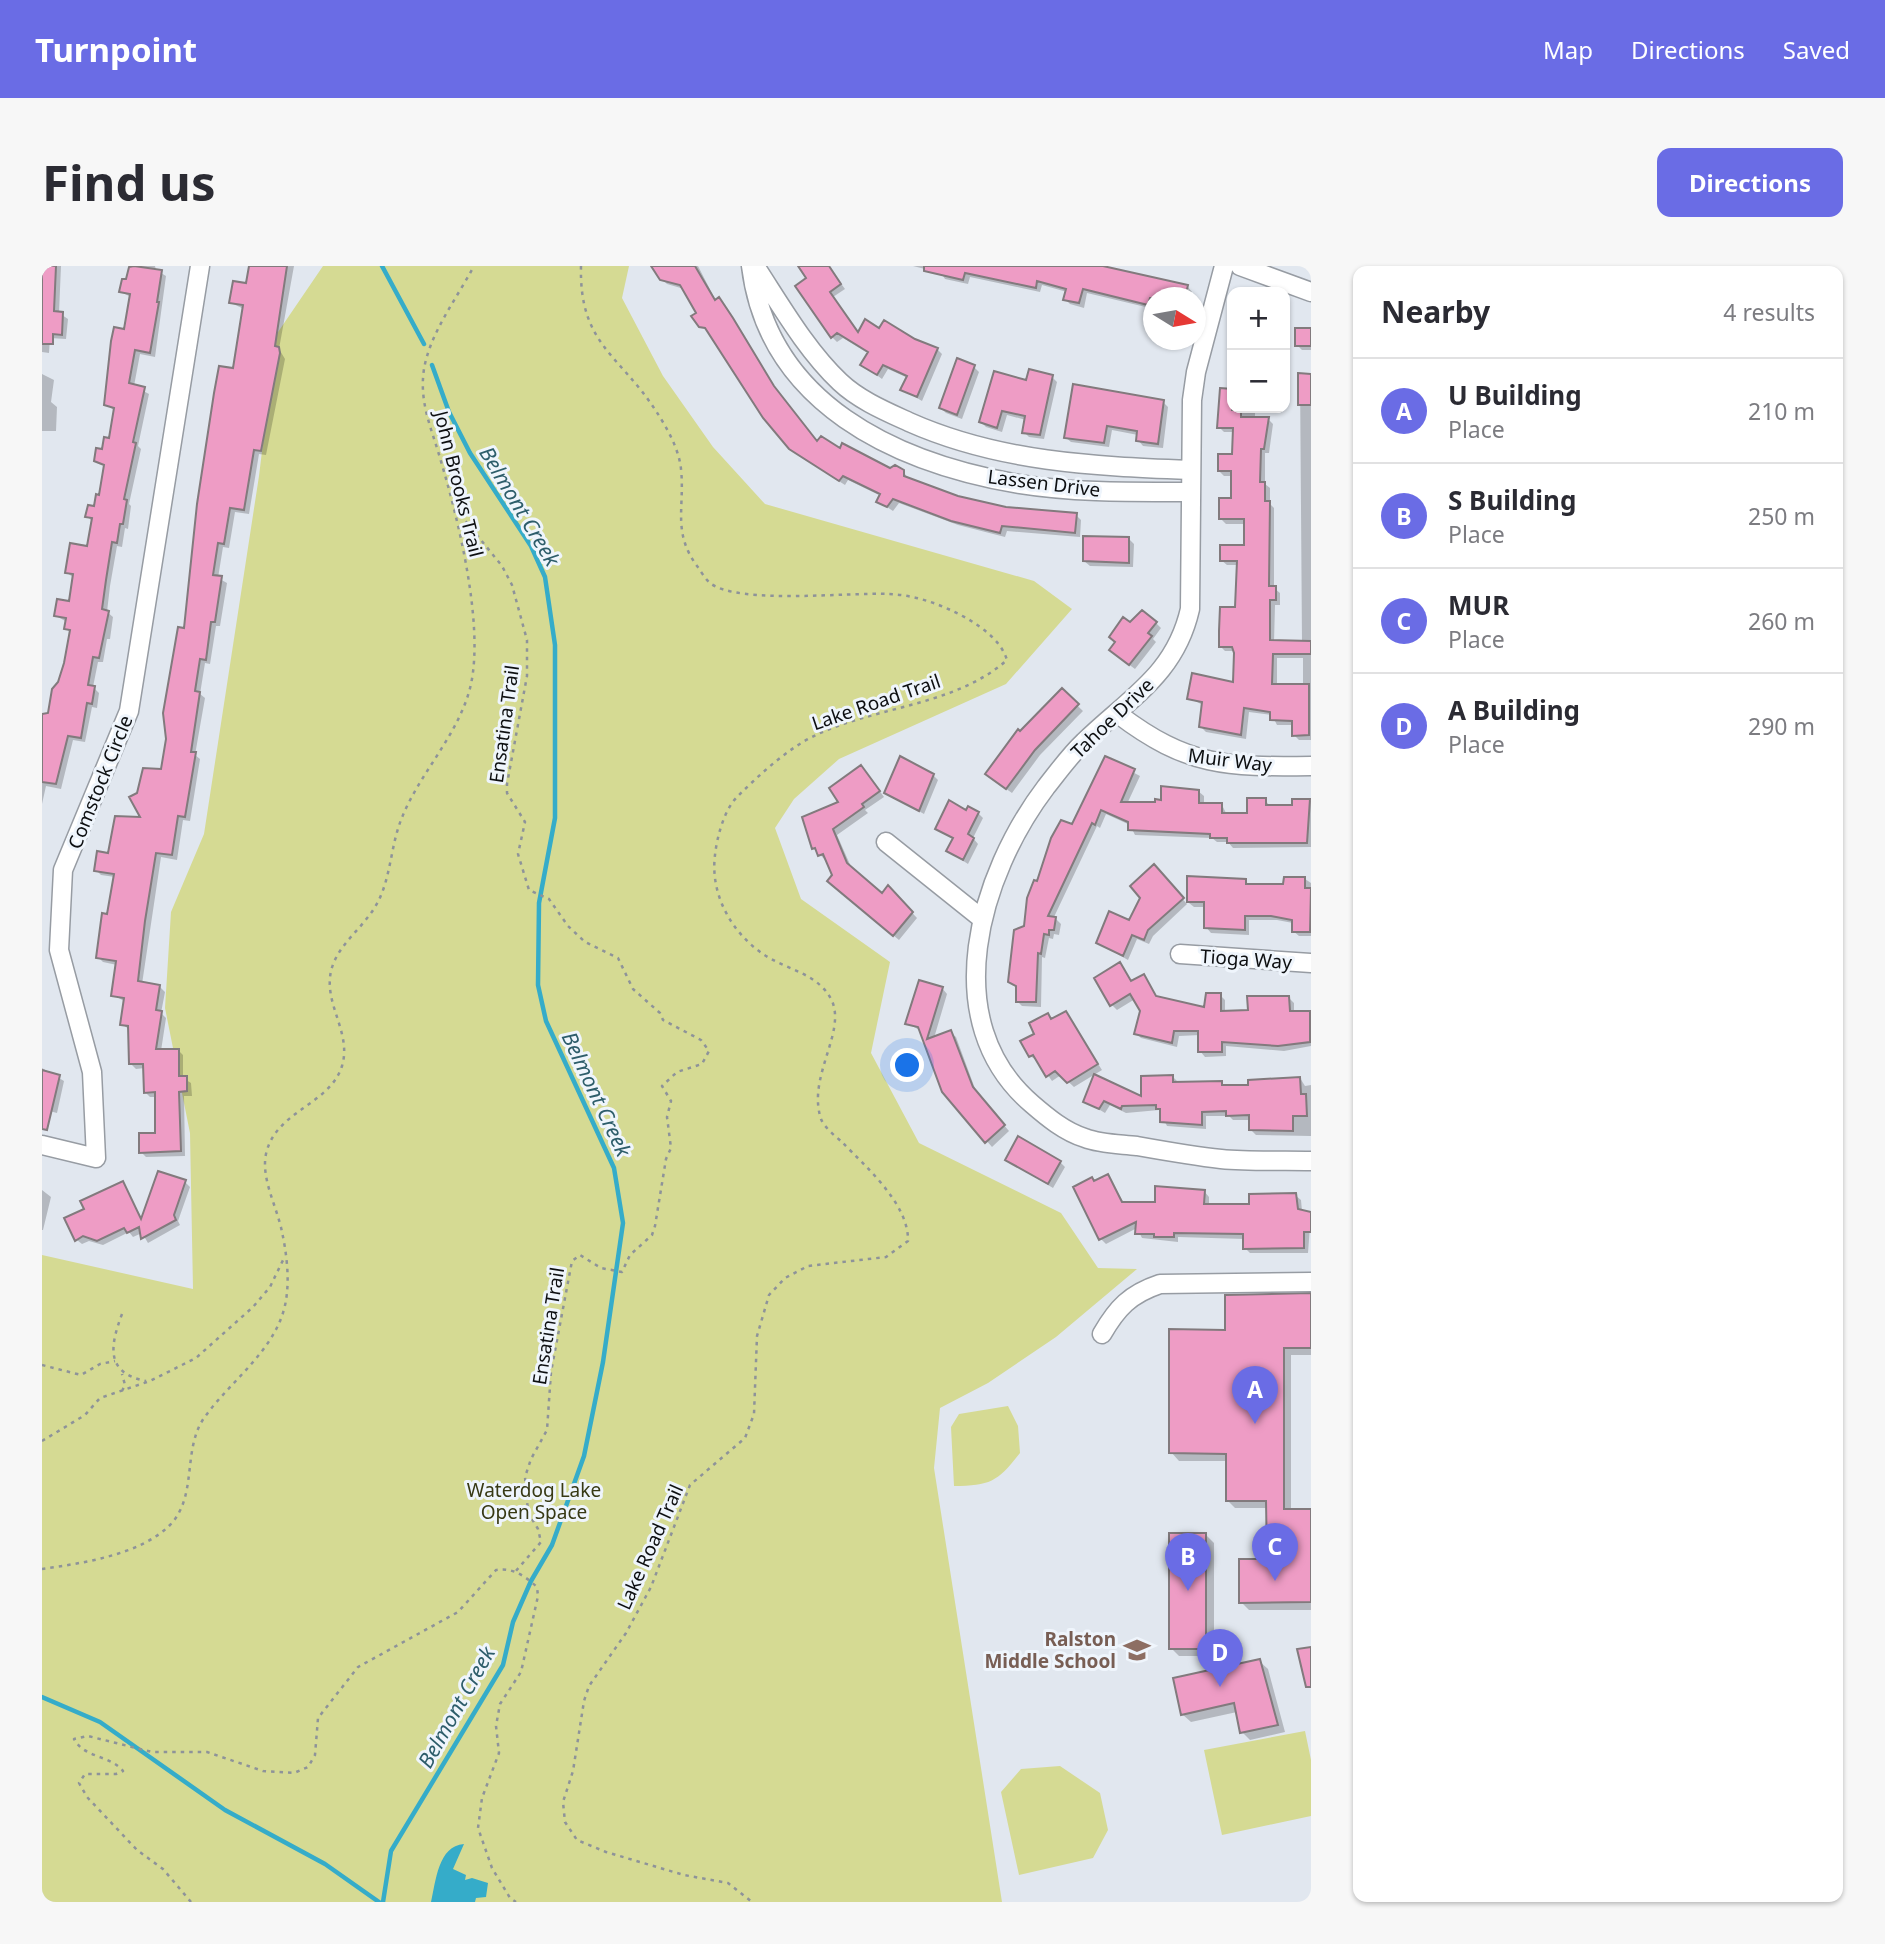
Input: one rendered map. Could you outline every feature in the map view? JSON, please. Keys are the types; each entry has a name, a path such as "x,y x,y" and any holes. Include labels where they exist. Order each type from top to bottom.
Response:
{"street":[{"name":"Comstock Circle","path":"42,1145 96,1158 92,1072 59,950 63,870 130,711 200,266"},
{"name":"Lassen Drive","path":"753,266 818,357 841,383 876,407 965,445 1002,454 1070,463 1190,470"},
{"name":"Lassen Drive","path":"753,266 755,295 764,321 784,356 808,390 825,407 852,425 909,452 960,471 1008,482 1112,491 1190,492"},
{"name":"Tahoe Drive","path":"1224,266 1196,372 1190,470 1190,609 1184,634 1172,657 1118,714 1084,742 1045,788 1004,854 981,918 976,957 979,1020 997,1063 1021,1094 1050,1119 1085,1139 1221,1159 1311,1161"},
{"path":"1240,266 1311,292"},
{"name":"Muir Way","path":"1118,714 1150,738 1177,752 1207,761 1255,767 1311,766"},
{"path":"886,842 981,918"},
{"name":"Tioga Way","path":"1180,954 1311,963"},
{"path":"1102,1335 1118,1307 1140,1291 1160,1284 1311,1282"}],"path":[{"name":"John Brooks Trail","path":"42,1569 89,1563 116,1554 167,1528 183,1509 194,1444 202,1420 266,1346 283,1315 288,1292 285,1256 282,1231 266,1176 266,1153 288,1117 328,1089 339,1073 344,1056 328,985 333,964 343,945 377,905 400,820 445,743 471,685 474,645 468,580 453,506 425,415 424,367 433,340 474,266"},
{"name":"Lake Road Trail","path":"581,266 580,289 589,327 656,411 675,447 681,468 681,534 687,552 710,583 756,595 889,594 918,598 949,608 983,628 1004,650 1007,660 970,685 816,735 784,756 735,799 717,838 713,869 718,899 736,929 763,954 817,981 832,1001 835,1022 816,1090 822,1121 894,1203 908,1225 908,1241 886,1257 808,1266 785,1278 769,1295 757,1336 754,1414 745,1438 690,1485 652,1587 626,1633 589,1686 573,1771 563,1802 565,1822 577,1840 606,1852 684,1875 728,1883 752,1902"},
{"name":"Ensatina Trail","path":"453,506 502,566 523,622 527,676 510,759 507,793 525,822 518,854 526,884 534,894 549,899 568,926 585,943 618,958 633,989 660,1013 663,1020 701,1040 709,1051 702,1064 677,1072 662,1086 671,1101 667,1117 672,1140 652,1235 630,1255 622,1272 610,1270 580,1255 575,1257 570,1267 551,1373 548,1430 531,1459 525,1477 528,1512 541,1542 515,1572"},
{"path":"42,1441 85,1415 100,1398 150,1381 196,1357 235,1325 270,1287 285,1256"},
{"path":"121,1391 125,1385 115,1362 114,1338 122,1314"},
{"path":"42,1365 81,1376 95,1367 115,1362"},
{"path":"121,1371 150,1381"},
{"path":"191,1902 163,1869 137,1850 87,1797 79,1783 85,1774 116,1774 123,1771 117,1763 82,1749 74,1739 88,1737 152,1752 207,1752 263,1771 294,1773 308,1767 315,1755 316,1729 323,1708 363,1662 458,1612 496,1570 515,1572 537,1587 534,1622 521,1672 500,1704 499,1753 482,1798 478,1828 492,1868 510,1898 516,1902"}],"green space":[{"name":"Waterdog Lake Open Space","path":"323,266 629,266 622,298 663,376 713,447 765,504 1034,581 1072,609 1006,684 839,759 794,799 775,828 801,899 890,962 871,1053 919,1143 1061,1213 1098,1268 1137,1269 1056,1337 988,1383 940,1408 934,1468 1002,1902 42,1902 42,1255 193,1289 190,1133 165,1008 171,912 204,834 259,476 276,335"},
{"path":"1008,1406 1018,1426 1020,1453 1006,1470 993,1480 977,1485 954,1486 951,1427 959,1414"},
{"path":"1305,1731 1311,1760 1311,1816 1222,1835 1204,1750"},
{"path":"1060,1766 1100,1793 1108,1830 1093,1858 1019,1875 1001,1792 1021,1769"}],"water":[{"path":"464,1844 453,1869 466,1875 465,1880 472,1878 488,1883 486,1897 476,1898 475,1902 431,1902 443,1858 455,1846"}],"building":[{"path":"42,266 56,266 54,311 63,312 62,335 53,334 53,344 42,344"},
{"path":"249,266 287,266 275,346 279,347 280,353 261,451 254,450 244,510 230,508 224,544 218,543 213,575 222,576 215,622 211,622 206,660 200,659 195,691 200,692 191,752 196,752 185,817 178,816 172,855 156,853 145,921 138,981 160,985 156,1010 162,1011 156,1049 179,1049 179,1076 187,1076 187,1091 179,1092 181,1151 139,1153 139,1133 155,1133 155,1092 144,1093 143,1064 129,1064 128,1026 120,1025 124,998 111,996 116,961 96,958 102,913 107,914 114,874 94,871 97,851 108,853 115,816 140,817 129,797 137,793 143,768 161,769 166,739 163,713 178,627 184,628 197,504 214,393 219,366 233,368 243,305 229,303 233,281 246,283"},
{"path":"651,266 695,266 715,300 719,297 733,318 774,386 817,441 821,436 840,448 842,443 890,468 895,465 904,470 904,476 958,496 1006,507 1077,513 1075,533 1002,526 1000,533 951,521 893,499 887,507 876,502 880,494 843,476 839,481 789,449 763,418 705,328 699,327 691,316 696,313 680,285 660,280"},
{"path":"798,266 829,266 841,284 830,292 858,332 865,319 879,328 884,320 915,339 938,348 917,397 900,390 907,376 883,365 877,375 860,365 868,352 837,333 831,338 795,286 806,278"},
{"path":"924,266 1103,266 1188,285 1143,287 1143,304 1083,289 1079,303 1063,300 1066,289 1037,281 1036,288 965,273 963,280 924,271"},
{"path":"129,267 162,270 150,353 135,350 129,383 145,387 133,442 136,443 124,499 127,500 123,524 120,524 117,543 112,542 102,609 109,611 99,658 93,657 88,685 95,686 92,704 87,703 81,738 68,736 56,784 42,782 42,714 48,713 52,689 58,682 64,663 70,630 64,629 66,618 54,616 57,599 69,601 73,574 65,573 70,543 87,546 92,518 85,517 88,505 94,506 96,494 99,495 104,465 94,461 96,448 102,449 104,437 109,438 114,408 104,405 111,341 114,327 124,329 130,294 119,292 122,279 126,279"},
{"path":"1295,328 1311,328 1311,346 1295,346"},
{"path":"957,358 975,365 957,415 939,408"},
{"path":"1029,369 1053,375 1040,435 1022,433 1025,416 1002,411 997,428 979,422 994,371 1026,380"},
{"path":"1298,373 1311,374 1311,405 1298,405"},
{"path":"1073,384 1164,400 1158,444 1136,441 1137,431 1107,426 1104,443 1064,438"},
{"path":"1220,388 1227,389 1227,413 1241,413 1241,417 1269,417 1264,449 1261,449 1260,482 1265,482 1265,501 1270,501 1269,586 1276,586 1276,600 1270,600 1270,640 1311,641 1311,654 1273,654 1272,684 1309,684 1309,735 1292,736 1292,721 1270,720 1270,712 1244,708 1241,735 1199,727 1202,702 1187,699 1192,673 1233,682 1234,653 1232,647 1219,647 1219,631 1220,607 1235,607 1237,561 1220,561 1220,545 1244,545 1244,519 1219,519 1219,498 1231,498 1231,471 1218,471 1218,454 1232,454 1233,428 1217,428"},
{"path":"1083,536 1129,537 1129,563 1083,561"},
{"path":"1142,610 1157,622 1148,633 1152,636 1129,665 1109,650 1115,642 1109,637 1123,617 1130,622"},
{"path":"1062,688 1079,704 1035,750 1006,789 985,774 1018,729 1020,731"},
{"path":"900,756 934,774 919,811 884,793"},
{"path":"1105,756 1135,769 1121,802 1161,800 1161,786 1199,790 1199,803 1222,803 1222,813 1247,813 1247,798 1266,798 1266,805 1292,805 1292,799 1310,799 1307,843 1227,843 1227,838 1210,838 1210,834 1128,830 1128,822 1101,810 1095,825 1092,823 1048,916 1056,917 1054,930 1049,930 1049,935 1044,934 1041,954 1038,953 1036,1002 1016,1002 1016,986 1008,982 1014,930 1024,926 1027,898 1034,880 1037,881 1051,838 1061,820 1072,824"},
{"path":"861,765 880,791 862,804 864,807 833,829 847,863 882,893 888,885 913,912 893,936 827,881 832,875 823,854 818,856 815,848 812,849 802,817 838,802 829,788"},
{"path":"949,800 966,810 968,806 979,812 968,834 974,838 963,860 946,851 953,838 935,829"},
{"path":"1154,864 1184,898 1148,930 1144,940 1132,935 1123,956 1096,943 1109,911 1129,920 1140,898 1130,886"},
{"path":"1187,876 1246,879 1246,884 1283,884 1284,877 1305,877 1305,888 1311,888 1310,932 1292,932 1292,920 1271,916 1245,916 1245,930 1204,928 1204,902 1187,902"},
{"path":"1120,962 1131,981 1144,974 1156,996 1204,1007 1206,993 1221,993 1221,1011 1248,1010 1247,996 1289,996 1290,1011 1310,1011 1310,1042 1278,1046 1222,1042 1222,1052 1198,1052 1198,1031 1174,1031 1172,1043 1134,1034 1140,1011 1130,994 1110,1006 1094,978"},
{"path":"919,980 943,987 927,1039 951,1030 973,1087 1005,1125 985,1143 942,1092 918,1027 905,1024"},
{"path":"1066,1011 1098,1064 1067,1083 1055,1071 1046,1077 1033,1055 1029,1057 1020,1041 1034,1034 1029,1023 1048,1013 1051,1019"},
{"path":"42,1070 60,1075 47,1130 42,1129"},
{"path":"1094,1074 1141,1096 1141,1076 1173,1075 1173,1082 1222,1081 1222,1085 1248,1085 1248,1080 1300,1077 1301,1094 1306,1094 1307,1116 1293,1116 1293,1131 1249,1130 1249,1115 1226,1116 1226,1111 1202,1112 1202,1125 1160,1122 1160,1109 1156,1109 1156,1105 1122,1106 1121,1109 1104,1101 1099,1109 1083,1102"},
{"path":"1018,1136 1061,1161 1048,1184 1005,1160"},
{"path":"158,1171 186,1180 174,1215 176,1220 141,1239 139,1227 127,1233 124,1228 97,1241 83,1236 75,1241 64,1218 84,1209 80,1201 123,1181 141,1219"},
{"path":"1108,1174 1122,1202 1155,1202 1155,1186 1205,1190 1204,1204 1249,1204 1249,1194 1296,1193 1298,1209 1311,1212 1311,1232 1304,1232 1304,1248 1243,1249 1243,1234 1174,1233 1174,1237 1154,1237 1154,1234 1135,1234 1136,1222 1099,1240 1073,1187 1092,1177 1094,1181"},
{"path":"1311,1293 1311,1348 1284,1348 1284,1509 1311,1509 1311,1602 1239,1603 1239,1559 1267,1559 1266,1501 1226,1501 1226,1454 1169,1453 1169,1329 1225,1330 1225,1295"},
{"path":"1169,1533 1206,1533 1206,1649 1169,1649"},
{"path":"1311,1647 1311,1687 1306,1687 1297,1649"},
{"path":"1260,1659 1278,1725 1240,1733 1234,1703 1181,1715 1173,1678"}],"waterway":[{"name":"Belmont Creek","path":"382,266 424,344"},
{"name":"Belmont Creek","path":"383,1902 391,1851 503,1665 513,1622 531,1581 552,1545 584,1456 603,1362 623,1223 614,1168 546,1021 538,985 539,903 555,818 555,645 545,577 531,546 470,453 449,412 432,365"},
{"path":"42,1697 100,1722 225,1810 325,1864 379,1902"}],"place":[{"name":"U Building","path":"1255,1424"},
{"name":"MUR","path":"1275,1581"},
{"name":"S Building","path":"1188,1591"},
{"name":"Ralston Middle School","path":"1137,1650"},
{"name":"A Building","path":"1220,1687"}]}
